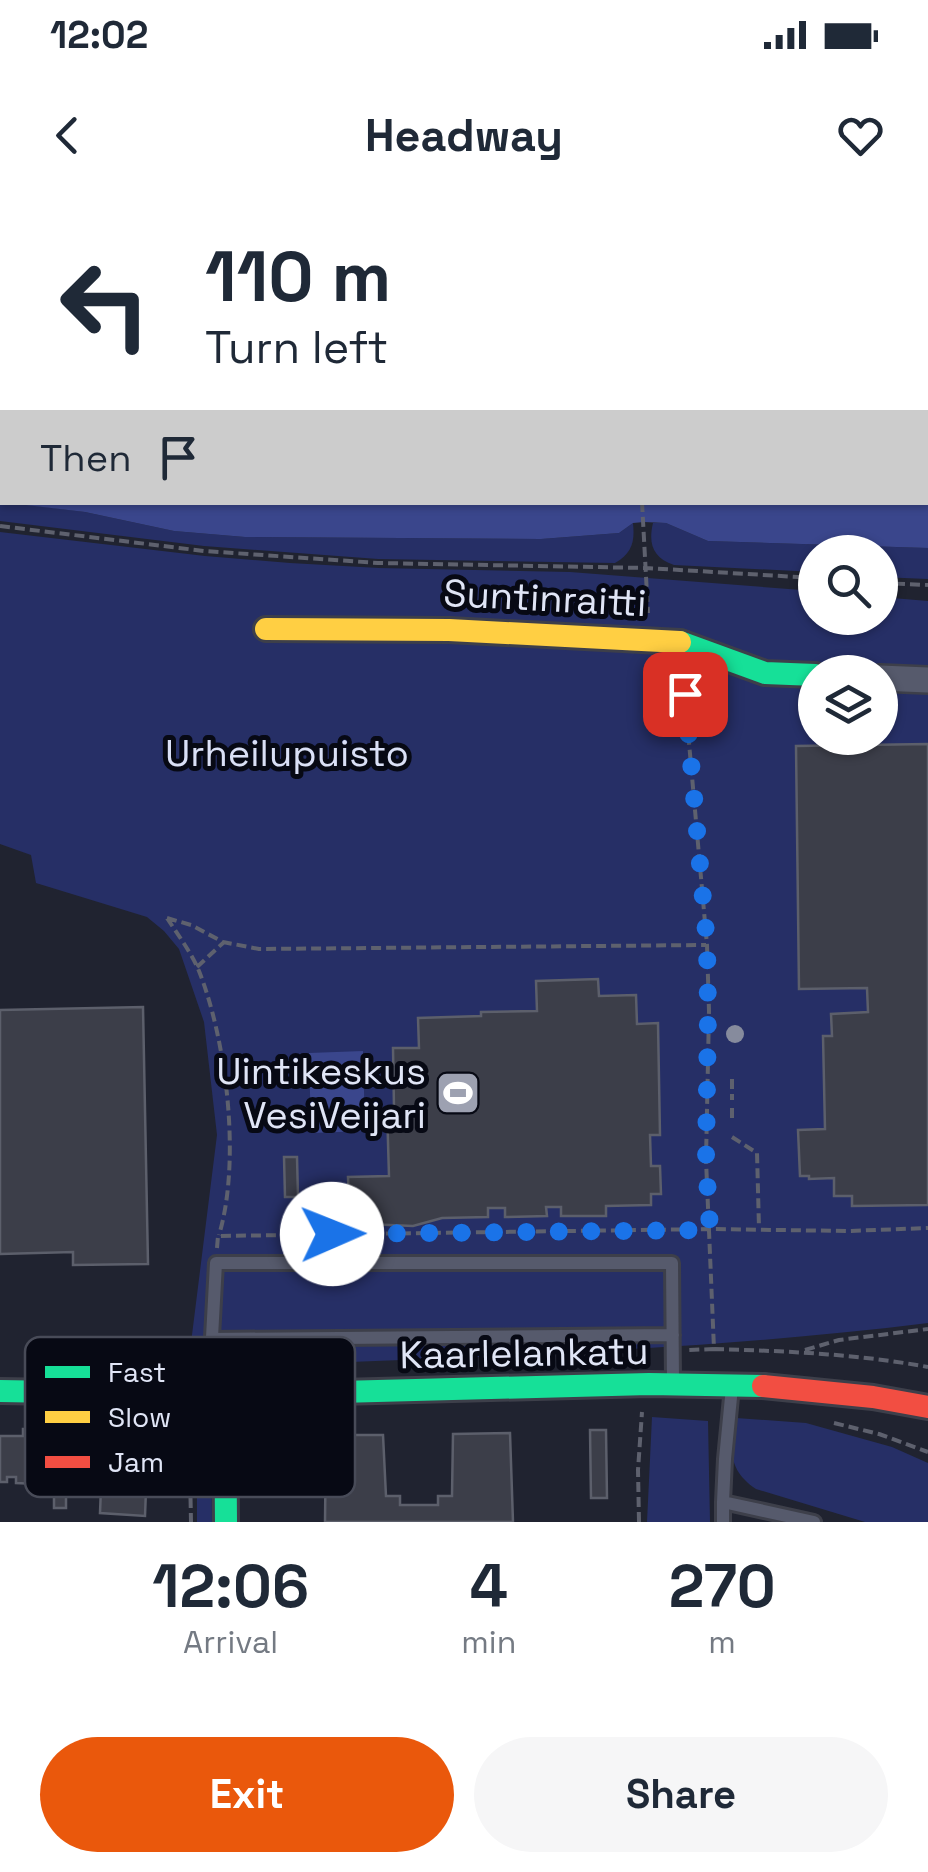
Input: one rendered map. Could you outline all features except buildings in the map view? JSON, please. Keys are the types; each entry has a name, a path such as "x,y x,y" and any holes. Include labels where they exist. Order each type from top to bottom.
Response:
{"main road":[{"name":"Suntinraitti","path":"266,628 449,630 680,642 765,673 798,674"},
{"name":"Kaarlelankatu","path":"355,1391 732,1384 811,1388 928,1407"},
{"name":"Kaarlelankatu","path":"0,1391 25,1391"},
{"path":"224,1497 226,1522"}],"street":[{"path":"898,679 928,680"}],"lane":[{"path":"212,1337 216,1263 672,1262 673,1386"},
{"path":"355,1337 673,1334"},
{"path":"723,1522 724,1459 732,1384"},
{"path":"723,1502 814,1522"}],"path":[{"path":"642,505 648,625"},
{"path":"0,526 204,551 342,561 646,568 798,577"},
{"path":"898,583 928,585"},
{"path":"683,677 707,944 706,1160 710,1230"},
{"path":"216,1263 230,1162 216,1021 198,967 167,918 192,924 224,942 259,948 707,944"},
{"path":"198,967 224,942"},
{"path":"732,1078 732,1100"},
{"path":"732,1108 732,1120"},
{"path":"732,1138 758,1152 760,1230"},
{"path":"218,1236 928,1228"},
{"path":"802,1351 840,1340 928,1329"},
{"path":"714,1349 802,1351 928,1367"},
{"path":"638,1522 644,1384"},
{"path":"191,1497 191,1522"}],"green space":[{"path":"0,505 31,505 174,531 245,537 541,539 619,533 633,523 633,536 629,551 615,563 378,559 204,546 0,521"},
{"path":"653,523 666,523 708,541 798,544 798,571 674,565 661,558 651,537"},
{"name":"Urheilupuisto","path":"0,532 290,563 570,572 798,590 798,635 898,635 898,598 928,601 928,1323 654,1348 355,1362 355,1337 192,1337 217,1135 204,1022 179,949 147,917 36,883 31,855 0,844"},
{"path":"898,547 928,548 928,579 898,578"},
{"path":"652,1417 708,1421 710,1522 647,1522"},
{"path":"736,1418 806,1423 892,1447 928,1463 928,1522 865,1522 756,1489 740,1474 733,1458"},
{"path":"197,1497 212,1497 212,1522 197,1522"}],"shaded area":[{"path":"26,505 928,505 928,548 898,547 898,535 798,535 798,544 708,541 666,523 644,522 633,523 619,533 541,539 245,537 174,531 85,512"},
{"path":"363,1051 365,1131 311,1133 309,1053"}],"traffic: fast":[{"path":"680,642 765,673 798,674"},
{"path":"355,1392 649,1384 763,1386"},
{"path":"0,1391 25,1391"},
{"path":"226,1497 226,1522"}],"traffic: slow":[{"path":"266,629 449,630 680,642"}],"traffic: jam":[{"path":"763,1386 928,1407"}],"place":[{"name":"Uintikeskus VesiVeijari","path":"458,1093"}],"route":[{"path":"332,1234 710,1230 706,1160 707,944 685,694"}]}
